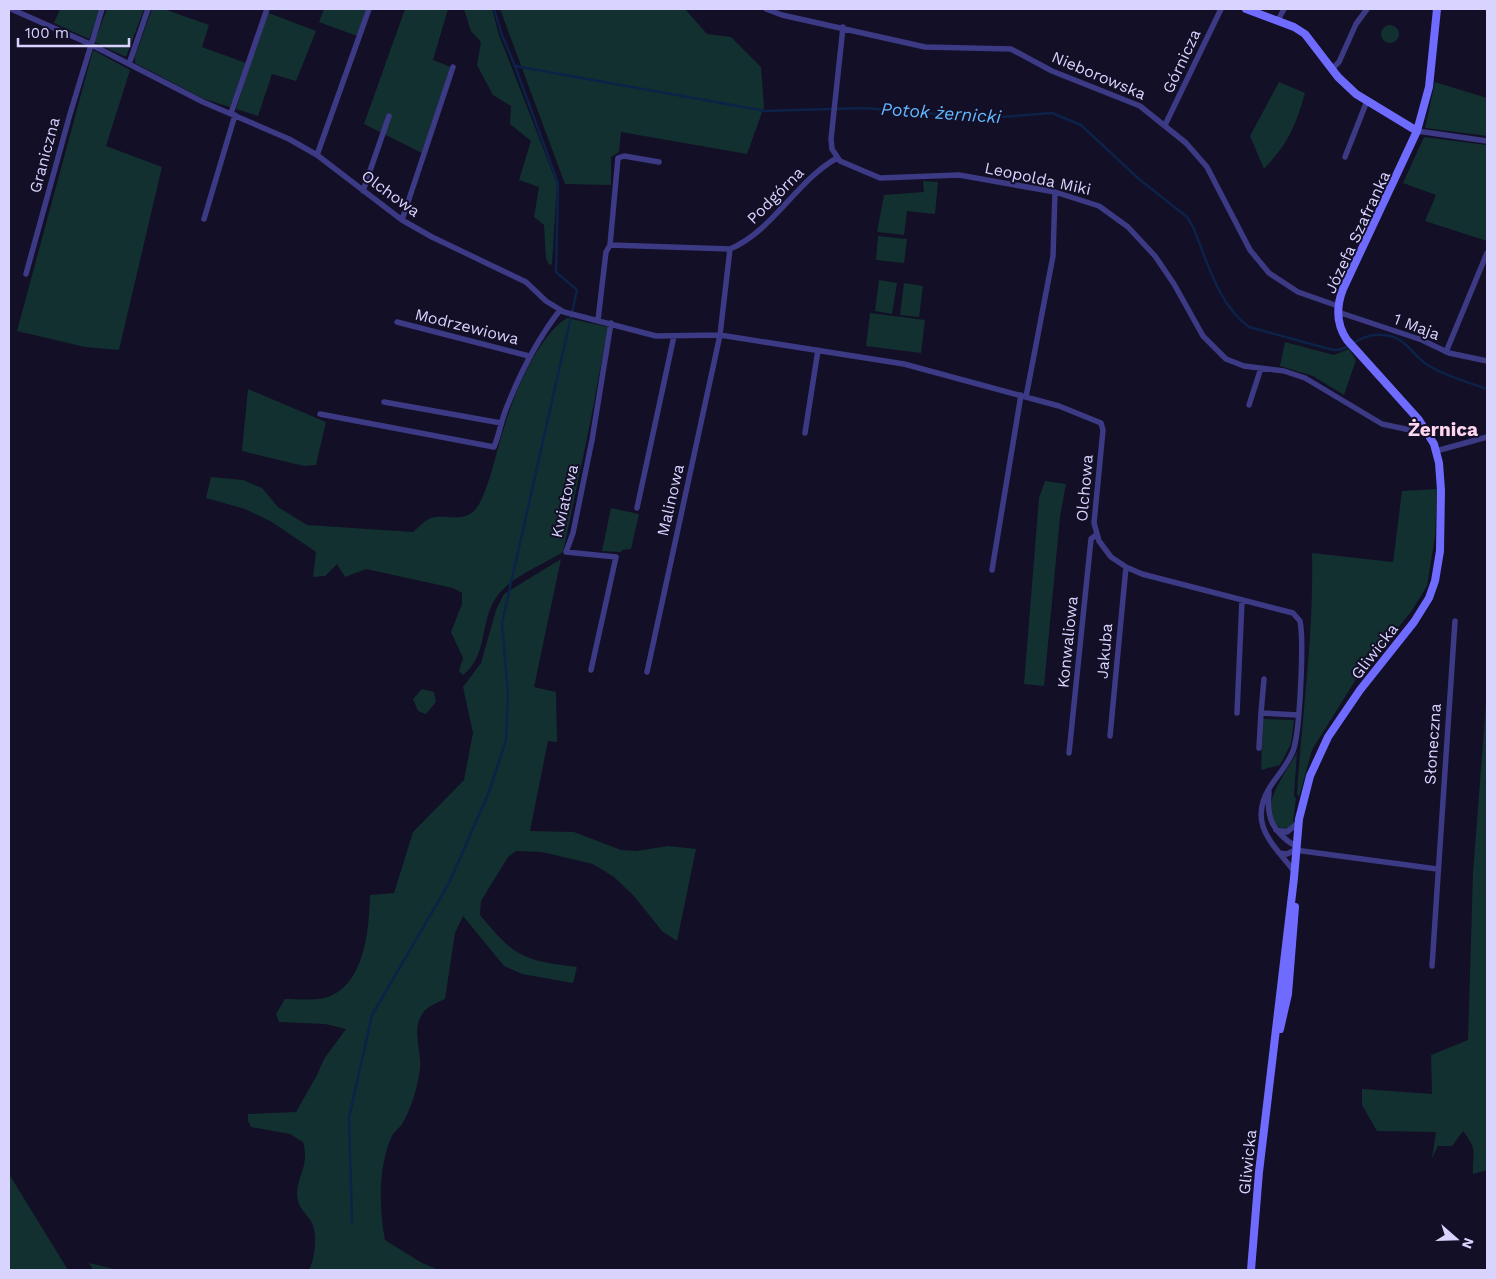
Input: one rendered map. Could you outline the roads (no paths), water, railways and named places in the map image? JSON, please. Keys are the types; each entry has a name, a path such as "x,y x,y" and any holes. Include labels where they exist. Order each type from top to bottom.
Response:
{"street":[{"name":"Olchowa","path":"11,9 90,44 203,102 289,139 317,155 402,220 432,237 526,282 560,310 649,334 674,336 720,335 904,364 1024,396 1070,410 1100,422 1103,425 1094,511 1096,535 1111,557 1126,567 1293,613 1298,617 1301,637 1298,715 1294,750 1270,787 1264,801 1262,820 1267,836 1294,875"},
{"name":"Graniczna","path":"26,274 90,44 102,9"},
{"path":"129,64 148,9"},
{"path":"204,219 233,114 267,9"},
{"path":"317,155 369,9"},
{"name":"Nieborowska","path":"766,9 788,16 844,27 929,48 1011,49 1052,71 1132,102 1148,111 1186,143 1210,171 1247,244 1262,266 1276,279 1292,289 1338,309"},
{"name":"Górnicza","path":"1165,126 1221,9"},
{"path":"1246,9 1278,20 1305,34 1338,77 1367,101 1418,131 1487,142"},
{"path":"1278,20 1284,9"},
{"path":"1332,69 1339,62 1356,24 1367,9"},
{"name":"Józefa Szafranka","path":"1429,434 1408,406 1347,340 1340,326 1338,309 1348,277 1418,131 1429,87 1438,9"},
{"path":"837,158 831,145 844,27"},
{"path":"402,220 453,67"},
{"path":"1345,157 1367,101"},
{"path":"363,191 389,116"},
{"path":"598,320 606,252 610,245 618,158 624,156 660,162"},
{"name":"Leopolda Miki","path":"837,158 850,167 884,178 959,175 1055,192 1099,206 1128,227 1163,266 1198,328 1212,348 1230,361 1284,371 1305,378 1382,424 1429,434"},
{"name":"Podgórna","path":"730,249 752,237 821,168 837,158"},
{"path":"992,570 1024,396 1053,256 1055,192"},
{"path":"610,245 730,249 720,335"},
{"path":"1446,352 1487,253"},
{"name":"1 Maja","path":"1338,309 1422,340 1446,352 1487,361"},
{"path":"320,414 494,447 501,423 529,356 539,337 560,310"},
{"name":"Modrzewiowa","path":"397,322 529,356"},
{"name":"Kwiatowa","path":"591,670 616,558 566,552 573,533 592,440 611,323"},
{"name":"Malinowa","path":"647,672 720,335"},
{"path":"637,508 674,336"},
{"path":"805,433 818,350"},
{"path":"1249,405 1261,368"},
{"path":"384,402 501,423"},
{"name":"Gliwicka","path":"1250,1270 1259,1172 1273,1058 1288,994 1294,924 1295,848 1298,823 1310,776 1328,737 1360,690 1419,616 1433,589 1441,538 1441,490 1436,451 1429,434"},
{"path":"1436,451 1487,437"},
{"name":"Konwaliowa","path":"1069,754 1091,539 1096,535"},
{"name":"Jakuba","path":"1110,736 1126,567"},
{"path":"1236,713 1242,600"},
{"name":"Słoneczna","path":"1432,966 1455,621"},
{"path":"1259,748 1264,680"},
{"path":"1261,714 1298,715"},
{"path":"1270,787 1269,814 1275,830 1295,848 1437,869"},
{"path":"1275,830 1287,832 1298,823"},
{"path":"1278,852 1287,854 1295,848"}],"waterway":[{"name":"Potok żernicki","path":"494,9 515,66 765,111 864,108 988,118 1052,113 1081,125 1139,179 1187,217 1221,294 1238,318 1249,327 1333,350 1345,348 1360,339 1374,335 1391,336 1397,338 1421,360 1433,368 1487,389"},
{"path":"352,1222 349,1118 372,1015 449,883 489,792 506,740 508,695 502,623 577,290 556,272 558,183 515,66"}],"district":[{"name":"Żernica","path":"1443,429"}]}
